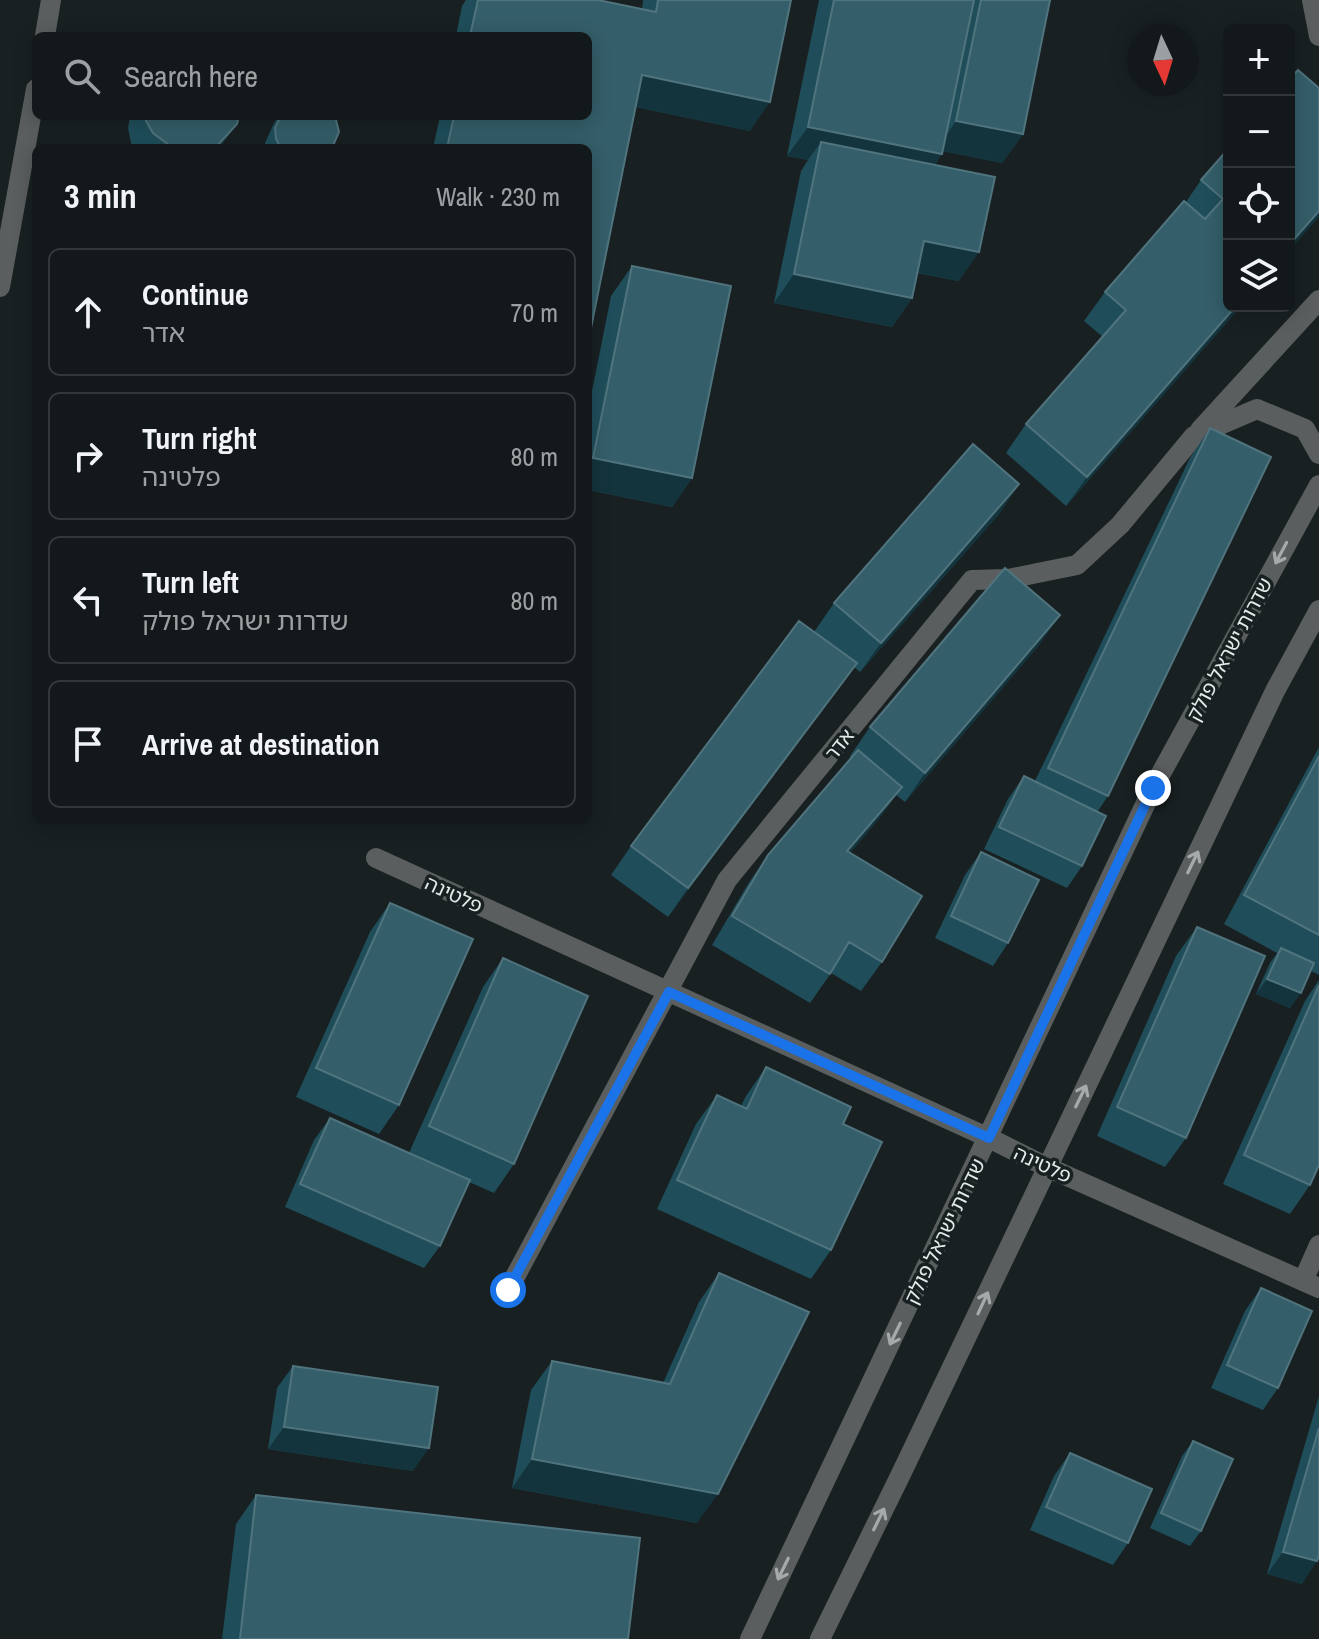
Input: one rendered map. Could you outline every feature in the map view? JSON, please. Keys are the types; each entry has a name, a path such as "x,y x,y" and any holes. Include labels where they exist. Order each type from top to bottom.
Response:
{"street":[{"path":"46,32 51,0"},
{"path":"1312,0 1319,36"},
{"path":"0,287 32,111"},
{"path":"1194,436 1319,300"},
{"name":"אדר","path":"508,1290 727,880 972,580 1008,579 1077,565 1120,525 1194,436 1257,409 1305,429 1319,454"},
{"name":"שדרות ישראל פולק","path":"750,1639 1153,788 1319,485"},
{"path":"820,1639 1275,691 1319,610"},
{"name":"פלטינה","path":"376,858 1311,1285"},
{"path":"1311,1285 1319,1245"}],"building":[{"path":"478,0 598,0 656,12 658,0 791,0 770,102 642,75 592,323 592,144 448,144 453,120 592,120 592,32 471,32"},
{"path":"834,0 974,0 942,154 808,127"},
{"path":"981,0 1050,0 1023,134 956,121"},
{"path":"1298,70 1319,88 1319,211 1295,238 1295,96 1295,73"},
{"path":"238,120 219,144 168,144 153,133 146,121"},
{"path":"279,120 336,120 339,132 334,144 279,144 275,128"},
{"path":"821,142 995,177 979,252 924,241 912,298 794,274"},
{"path":"1223,155 1223,199 1201,180"},
{"path":"1223,199 1223,312 1231,312 1087,477 1026,424 1126,310 1105,292 1184,201 1205,219"},
{"path":"632,266 731,286 692,478 593,458"},
{"path":"1210,428 1271,457 1108,796 1048,768"},
{"path":"973,444 1019,484 881,643 834,603"},
{"path":"1005,568 1060,615 925,773 870,727"},
{"path":"799,621 857,663 688,888 631,846"},
{"path":"858,750 902,787 847,851 922,896 882,962 849,942 830,974 732,916 768,855"},
{"path":"1319,756 1319,935 1244,895"},
{"path":"1024,776 1106,816 1082,866 999,827"},
{"path":"981,852 1039,880 1008,943 951,916"},
{"path":"390,903 473,939 399,1105 316,1068"},
{"path":"1197,927 1265,956 1186,1138 1117,1107"},
{"path":"1281,948 1314,963 1301,993 1267,979"},
{"path":"503,958 588,996 514,1164 429,1126"},
{"path":"1319,985 1319,1165 1310,1185 1244,1155"},
{"path":"766,1067 851,1107 843,1124 882,1142 831,1250 677,1180 717,1095 747,1109"},
{"path":"330,1118 470,1180 440,1246 300,1184"},
{"path":"719,1273 809,1312 718,1494 532,1459 552,1361 670,1384"},
{"path":"1261,1288 1312,1311 1278,1388 1227,1365"},
{"path":"293,1366 438,1387 429,1448 284,1427"},
{"path":"1319,1428 1319,1555 1317,1561 1283,1552"},
{"path":"1193,1441 1233,1459 1201,1531 1161,1513"},
{"path":"1070,1453 1152,1489 1128,1543 1046,1507"},
{"path":"256,1495 640,1538 628,1639 240,1639"}],"route":[{"path":"508,1290 669,992 989,1138 1153,788"}]}
